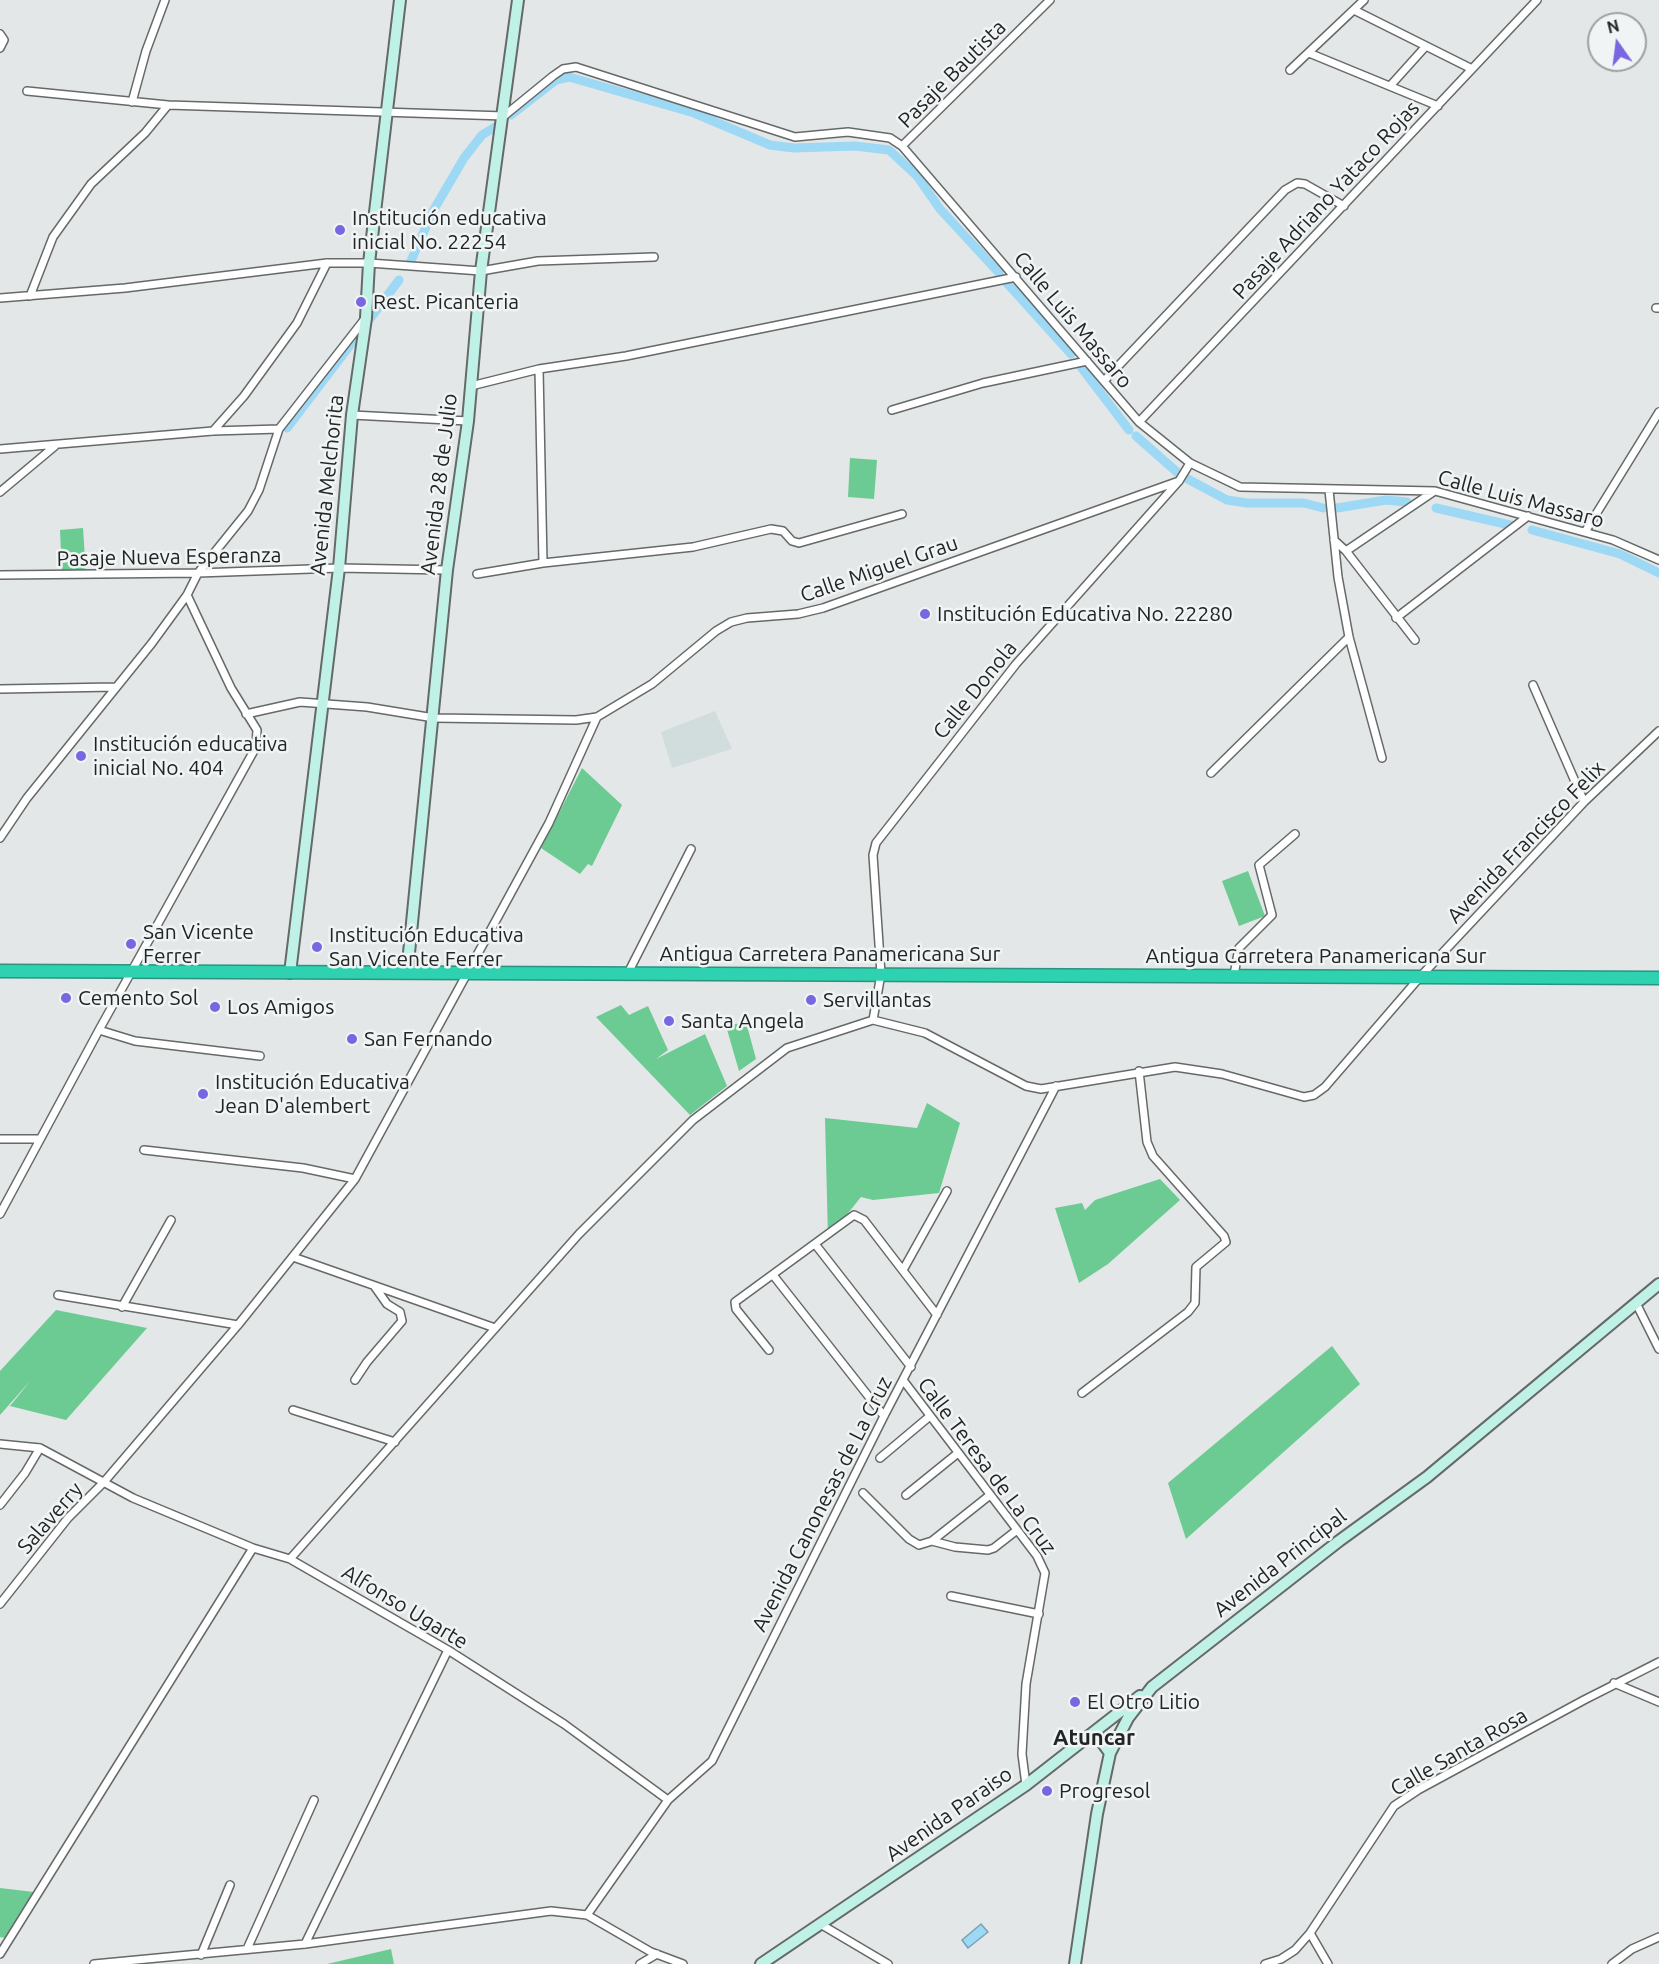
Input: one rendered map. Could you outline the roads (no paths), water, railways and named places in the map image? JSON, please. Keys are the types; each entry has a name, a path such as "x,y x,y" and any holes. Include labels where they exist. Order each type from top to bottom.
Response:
{"highway":[{"name":"Antigua Carretera Panamericana Sur","path":"0,971 1659,978"}],"main road":[{"name":"Avenida Melchorita","path":"290,973 339,567 352,415 366,318 369,263 385,113 400,0"},
{"name":"Avenida 28 de Julio","path":"407,973 447,570 468,421 482,271 518,0"},
{"name":"Avenida Principal","path":"1075,1964 1097,1814 1110,1753 1128,1718 1152,1687 1339,1541 1427,1477 1659,1284"},
{"name":"Avenida Paraiso","path":"761,1964 822,1925 1026,1785 1152,1687"},
{"path":"1089,1736 1100,1738 1110,1753"}],"street":[{"path":"132,102 146,51 165,0"},
{"name":"Pasaje Bautista","path":"903,146 1050,0"},
{"path":"1290,70 1364,0"},
{"name":"Pasaje Adriano Yataco Rojas","path":"1139,423 1537,0"},
{"path":"1354,10 1472,69"},
{"path":"0,34 4,40 0,48"},
{"path":"1390,86 1426,46"},
{"path":"1309,53 1438,105"},
{"name":"Calle Luis Massaro","path":"504,116 563,69 576,67 795,137 848,132 890,138 903,146 1139,423 1190,463 1240,487 1434,491 1613,540 1659,561"},
{"path":"27,91 168,105 302,107 385,113 504,116"},
{"path":"30,296 53,237 91,184 145,133 168,105"},
{"path":"1104,381 1285,190 1297,183 1305,184 1344,206"},
{"path":"0,298 125,288 327,263 369,263 482,271 538,261 654,256"},
{"path":"213,431 244,396 297,322 327,263"},
{"path":"471,386 539,369 626,356 1016,277"},
{"path":"0,838 115,687 152,643 187,595 198,573 248,511 259,490 279,429 366,318"},
{"path":"892,410 983,383 1087,361"},
{"path":"539,369 543,563"},
{"path":"1585,532 1659,411"},
{"path":"352,415 468,421"},
{"path":"0,449 213,431 279,429"},
{"path":"0,492 55,446"},
{"name":"Calle Donola","path":"873,1020 881,974 873,855 876,843 1016,664 1179,481 1190,463"},
{"name":"Calle Miguel Grau","path":"246,714 300,702 323,702 434,718 576,720 597,717 652,684 716,631 731,622 747,618 798,614 823,608 1179,481"},
{"path":"1329,490 1349,637 1382,758"},
{"path":"1346,551 1434,491"},
{"path":"477,574 543,563 693,547 771,529 783,531 792,541 799,543 902,514"},
{"path":"1396,618 1528,516"},
{"path":"1334,540 1346,551 1415,640"},
{"name":"Pasaje Nueva Esperanza","path":"0,575 198,573 339,567 447,570"},
{"path":"0,1214 256,747 257,730 246,714 187,595"},
{"path":"1211,773 1349,637"},
{"path":"1533,685 1584,802"},
{"path":"0,689 115,687"},
{"name":"Salaverry","path":"0,1604 68,1518 104,1482 238,1325 355,1179 549,823 597,717"},
{"name":"Avenida Francisco Felix","path":"1139,1071 1175,1067 1222,1074 1304,1096 1314,1095 1324,1087 1420,977 1584,802 1659,731"},
{"path":"1234,975 1239,948 1272,915 1259,865 1295,834"},
{"path":"628,973 692,849"},
{"path":"290,1559 579,1234 693,1119 787,1048 873,1020 925,1033 1026,1086 1041,1089 1139,1071 1147,1142 1153,1156 1224,1236 1226,1242 1196,1267 1195,1303 1188,1312 1082,1393"},
{"path":"99,1030 135,1041 260,1056"},
{"name":"Avenida Canonesas de La Cruz","path":"587,1915 668,1800 712,1761 884,1416 1056,1086"},
{"path":"0,1139 40,1139"},
{"path":"144,1150 303,1168 355,1179"},
{"path":"903,1270 946,1191"},
{"path":"769,1350 734,1305 850,1216 858,1216 937,1315"},
{"path":"122,1307 171,1220"},
{"path":"815,1244 910,1367"},
{"path":"293,1257 495,1328"},
{"path":"773,1275 884,1416"},
{"path":"355,1380 367,1362 402,1321 400,1312 387,1304 375,1287"},
{"path":"58,1296 238,1325"},
{"path":"1636,1304 1659,1349"},
{"name":"Calle Teresa de La Cruz","path":"903,1380 1017,1530 1042,1564 1045,1573 1024,1701 1022,1755 1026,1785"},
{"path":"293,1410 395,1442"},
{"path":"880,1458 930,1416"},
{"path":"0,1444 40,1448 26,1473 0,1504"},
{"name":"Alfonso Ugarte","path":"40,1448 133,1498 253,1548 290,1559 448,1650 564,1724 668,1800"},
{"path":"906,1496 958,1453"},
{"path":"863,1493 914,1543 919,1545 932,1541 990,1495"},
{"path":"932,1541 955,1547 988,1550 1017,1530"},
{"path":"0,1954 253,1548"},
{"path":"951,1596 1039,1614"},
{"path":"305,1944 448,1650"},
{"name":"Calle Santa Rosa","path":"1265,1964 1281,1959 1295,1950 1310,1933 1394,1806 1418,1790 1614,1683 1659,1662"},
{"path":"1614,1683 1659,1702"},
{"path":"247,1949 314,1800"},
{"path":"201,1955 231,1884"},
{"path":"94,1964 305,1944 551,1911 587,1915 657,1954 683,1964"},
{"path":"822,1925 888,1964"},
{"path":"1310,1933 1328,1964"},
{"path":"1612,1964 1632,1949 1659,1937"},
{"path":"640,1964 657,1954"}],"water":[{"path":"981,1924 988,1932 968,1948 962,1940"}],"waterway":[{"path":"511,115 556,80 569,77 694,113 770,145 794,148 855,146 889,150 917,176 940,209 999,273"},
{"path":"410,263 433,211 464,158 482,135 495,127"},
{"path":"369,320 399,280"},
{"path":"1006,282 1071,354"},
{"path":"287,428 354,340"},
{"path":"1081,367 1129,430"},
{"path":"1136,436 1178,473"},
{"path":"1184,477 1227,500 1247,503 1304,503 1323,508"},
{"path":"1337,508 1386,500 1407,502"},
{"path":"1436,508 1514,526"},
{"path":"1532,530 1620,554 1659,573"}],"place":[{"name":"Institución educativa inicial No. 22254","path":"340,230"},
{"name":"Rest. Picanteria","path":"361,302"},
{"name":"Institución Educativa No. 22280","path":"925,614"},
{"name":"Institución educativa inicial No. 404","path":"81,756"},
{"name":"San Vicente Ferrer","path":"131,944"},
{"name":"Institución Educativa San Vicente Ferrer","path":"317,947"},
{"name":"Cemento Sol","path":"66,998"},
{"name":"Servillantas","path":"811,1000"},
{"name":"Los Amigos","path":"215,1007"},
{"name":"Santa Angela","path":"669,1021"},
{"name":"San Fernando","path":"352,1039"},
{"name":"Institución Educativa Jean D'alembert","path":"203,1094"},
{"name":"El Otro Litio","path":"1075,1702"},
{"name":"Progresol","path":"1047,1791"}],"district":[{"name":"Atuncar","path":"1094,1738"}]}
